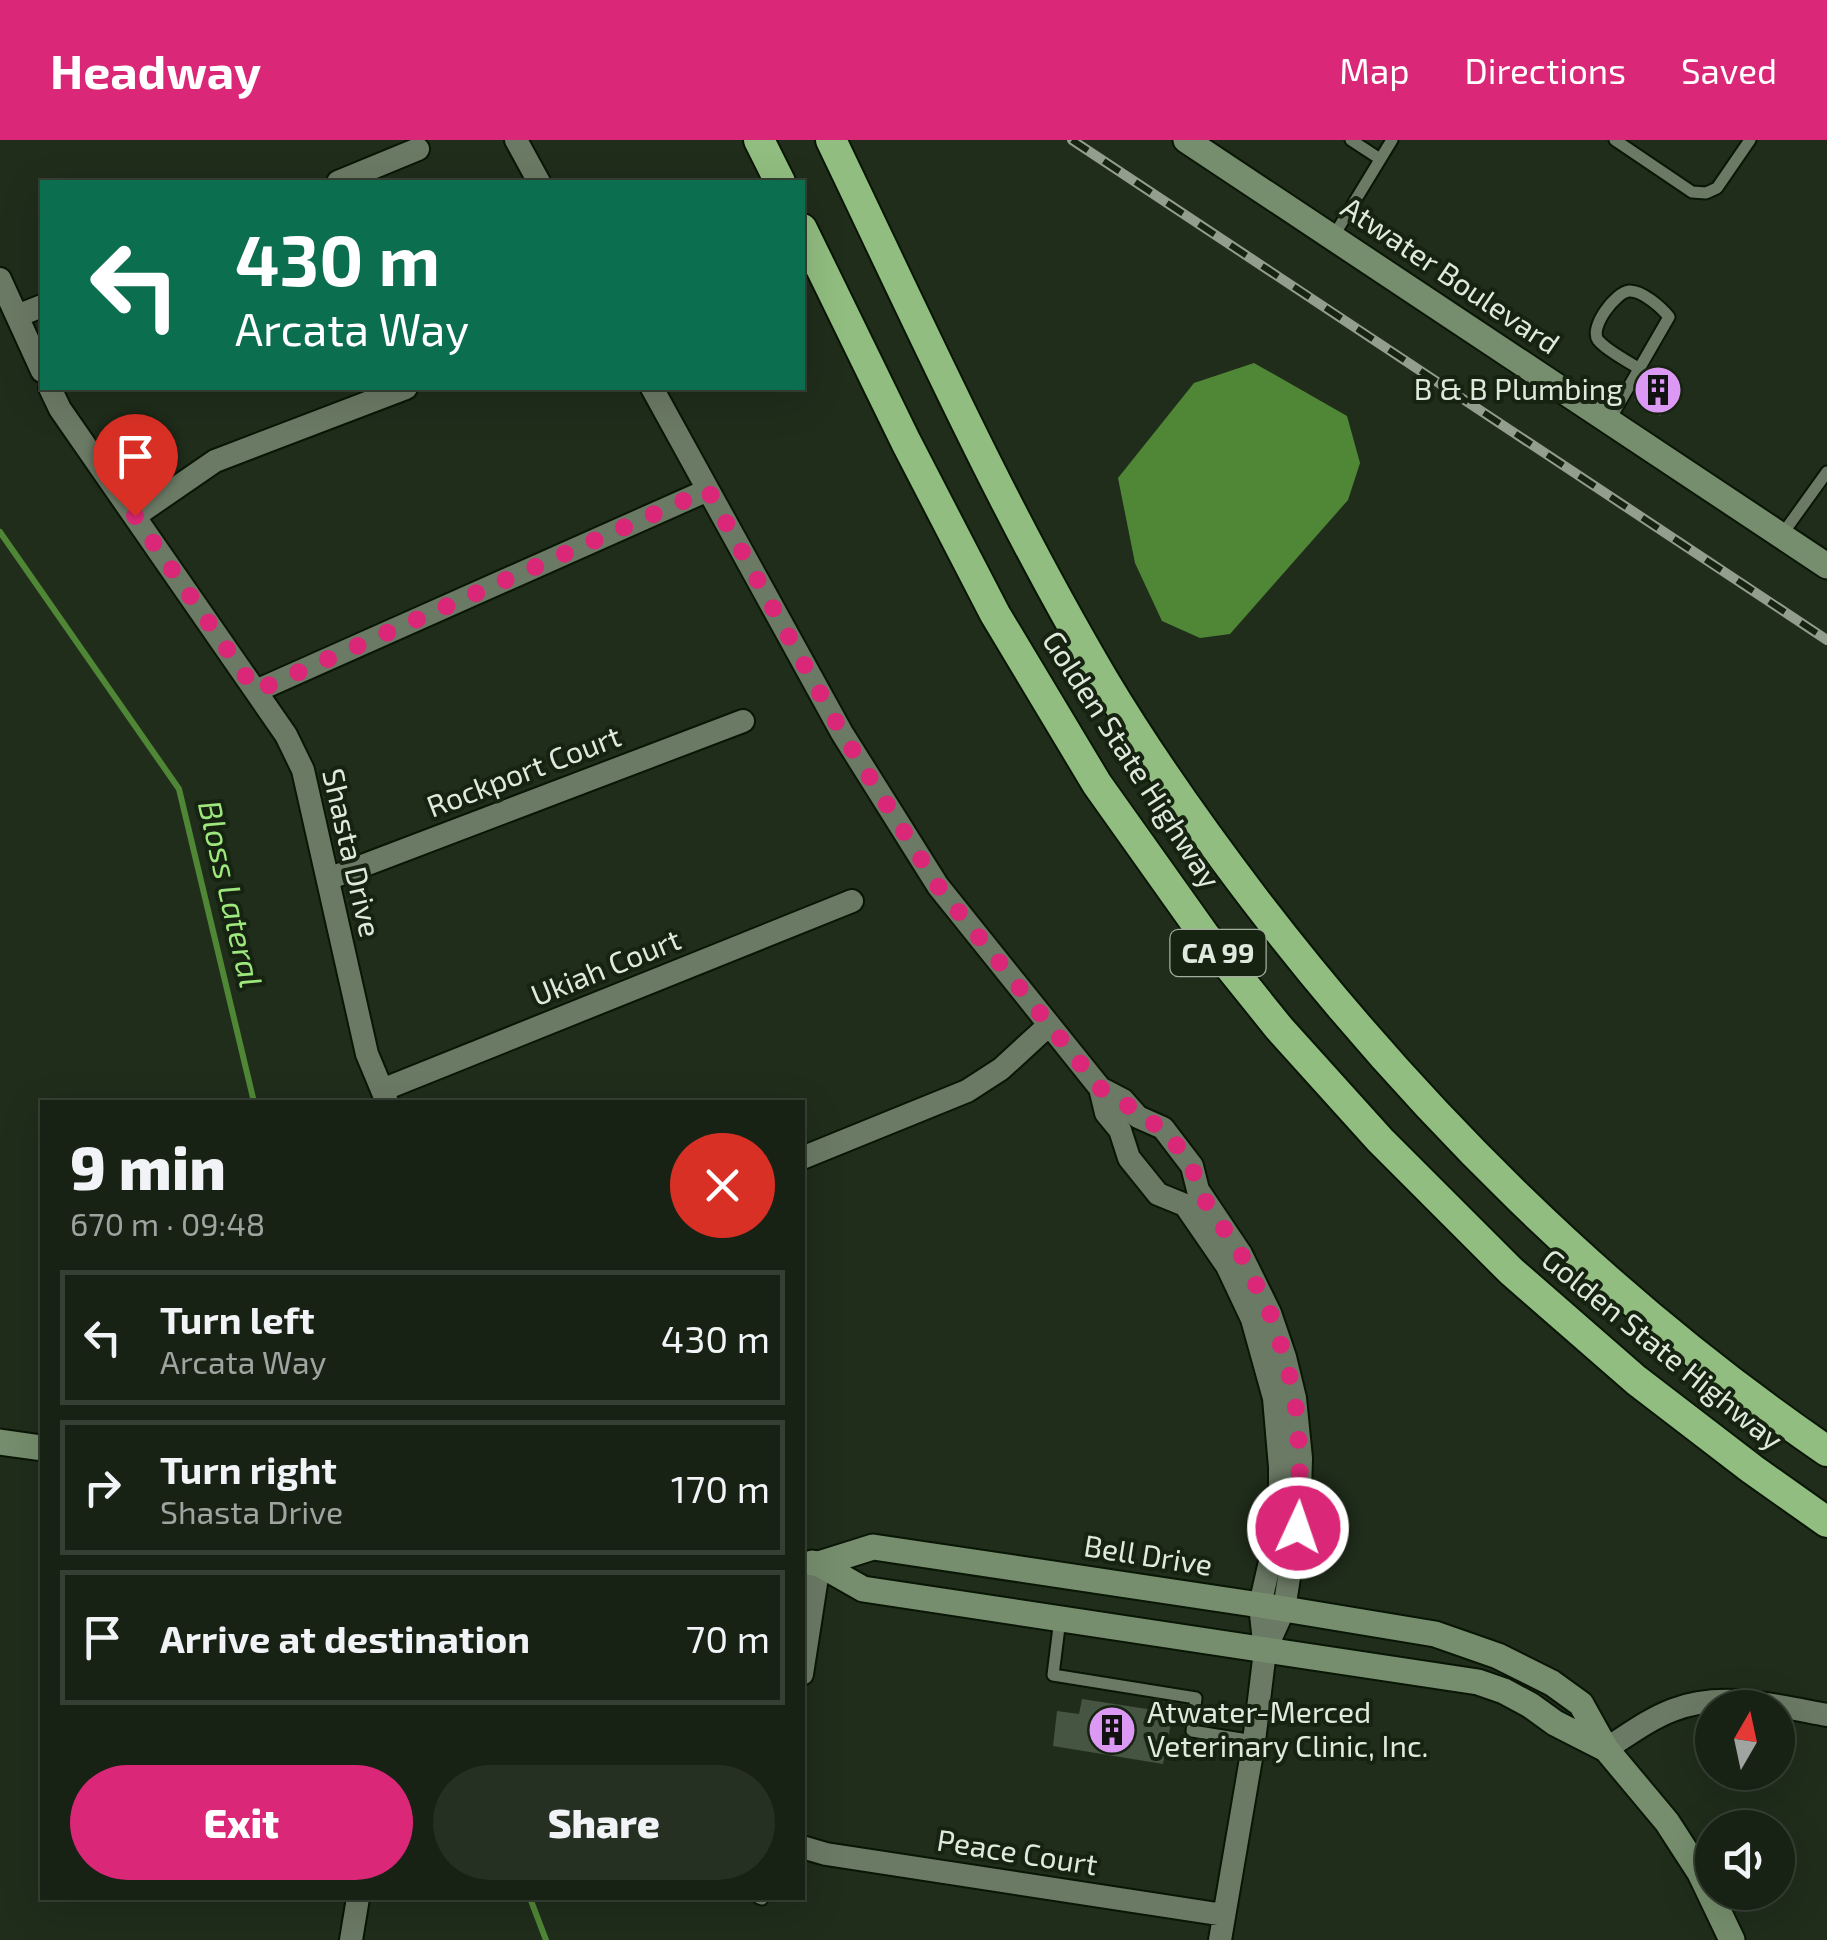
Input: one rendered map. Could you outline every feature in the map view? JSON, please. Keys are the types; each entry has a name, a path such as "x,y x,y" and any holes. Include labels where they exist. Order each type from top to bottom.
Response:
{"highway":[{"path":"759,140 779,180"},
{"name":"Golden State Highway","path":"831,140 1008,509 1103,679 1215,847 1296,954 1370,1044 1488,1167 1581,1255 1662,1326 1776,1416 1827,1450"},
{"name":"Golden State Highway","path":"805,235 995,614 1097,784 1217,952 1380,1140 1510,1272 1636,1380 1827,1522"}],"street":[{"path":"516,140 538,180"},
{"name":"Atwater Boulevard","path":"1190,141 1827,566"},
{"path":"343,180 418,149"},
{"path":"0,280 40,367"},
{"path":"17,316 40,307"},
{"name":"Shasta Drive","path":"51,390 60,409 286,736 303,770 367,1054 384,1096"},
{"path":"135,516 215,461 401,390"},
{"path":"653,390 842,733 928,870 1100,1088 1123,1100 1138,1117 1164,1128 1192,1166 1198,1190 1232,1239 1274,1398 1287,1428 1300,1494 1298,1528 1272,1607 1220,1940"},
{"path":"256,691 708,490"},
{"name":"Rockport Court","path":"328,878 742,721"},
{"name":"Ukiah Court","path":"384,1096 852,901"},
{"path":"805,1157 967,1091 1000,1069 1049,1025"},
{"path":"1100,1088 1106,1113 1120,1130 1129,1158 1158,1194 1185,1205 1248,1289"},
{"path":"1129,1158 1130,1140 1136,1132 1164,1128"},
{"path":"1158,1194 1183,1188 1192,1166"},
{"path":"0,1442 40,1448"},
{"name":"Bell Drive","path":"811,1562 873,1546 1435,1634 1498,1656 1552,1682 1581,1704 1606,1749 1667,1822 1700,1873 1732,1940"},
{"path":"805,1637 811,1562"},
{"name":"Bell Drive","path":"811,1562 862,1589 1478,1682 1504,1690 1606,1749"},
{"path":"1606,1749 1674,1709 1706,1702 1736,1701 1827,1715"},
{"name":"Peace Court","path":"805,1848 1224,1915"},
{"path":"351,1940 358,1900"}],"lane":[{"path":"1351,140 1380,159"},
{"path":"1333,237 1392,140"},
{"path":"1615,140 1692,192 1706,193 1717,188 1750,140"},
{"path":"1609,421 1669,317 1630,291 1620,294 1597,323 1595,332 1599,342 1638,368"},
{"path":"1781,536 1827,472"},
{"path":"1060,1619 1053,1675 1196,1698 1192,1731 1254,1740"}],"shaded area":[{"path":"1254,363 1347,416 1360,463 1348,500 1230,634 1200,638 1162,621 1135,563 1118,478 1194,383"}],"building":[{"name":"B & B Plumbing","path":"1657,365 1682,381 1660,416 1634,400"},
{"name":"Atwater-Merced Veterinary Clinic, Inc.","path":"1082,1699 1173,1713 1163,1764 1053,1746 1057,1711 1079,1714"}],"waterway":[{"name":"Bloss Lateral","path":"0,532 179,789 254,1100"},
{"name":"Bloss Lateral","path":"531,1900 546,1940"}],"railway":[{"path":"1072,140 1827,640"}],"place":[{"name":"B & B Plumbing","path":"1658,390"},
{"name":"Atwater-Merced Veterinary Clinic, Inc.","path":"1112,1730"}],"route":[{"path":"135,516 256,691 708,490 842,733 938,886 1100,1088 1123,1100 1138,1117 1164,1128 1192,1166 1198,1190 1241,1254 1270,1313 1285,1357 1295,1398 1300,1458 1298,1528"}]}
